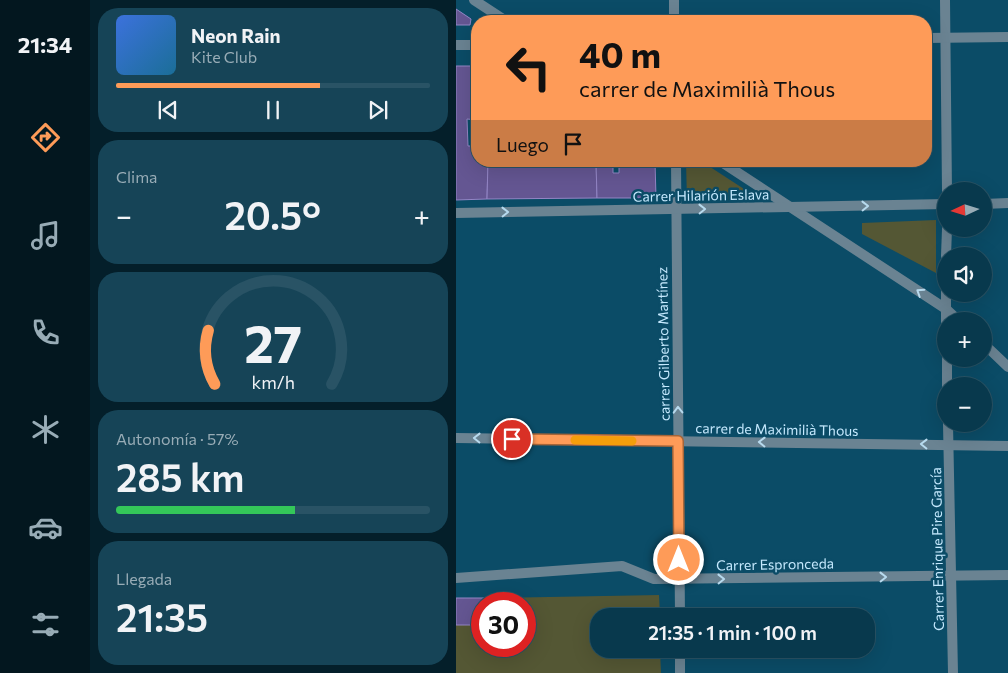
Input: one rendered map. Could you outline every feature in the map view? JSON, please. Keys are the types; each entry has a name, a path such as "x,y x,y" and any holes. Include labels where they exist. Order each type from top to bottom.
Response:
{"street":[{"path":"474,0 497,15"},
{"path":"674,0 674,15"},
{"path":"945,0 947,182"},
{"path":"932,38 1008,37"},
{"path":"456,45 471,44"},
{"name":"carrer Gilberto Martínez","path":"676,167 680,608"},
{"path":"729,167 949,312"},
{"path":"992,204 1008,203"},
{"name":"Carrer Hilarión Eslava","path":"456,213 937,204"},
{"path":"946,302 946,309"},
{"path":"992,352 1008,367"},
{"name":"Carrer Enrique Pire García","path":"948,432 953,673"},
{"name":"carrer de Maximilià Thous","path":"456,438 1008,446"},
{"name":"Carrer Espronceda","path":"456,578 622,566 654,579 1008,575"},
{"path":"680,658 680,673"}],"green space":[{"path":"686,167 710,167 744,189 740,200 687,201"},
{"path":"936,220 936,273 862,234 862,223"},
{"path":"659,595 660,608 590,608 590,658 660,658 661,673 456,673 456,625 471,625 471,657 536,657 536,597"}],"building":[{"path":"456,9 471,19 470,25 456,25"},
{"path":"456,66 471,66 471,119 467,119 468,146 471,146 471,167 488,167 487,199 456,200"},
{"path":"488,167 596,167 597,198 487,199"},
{"path":"596,167 613,167 613,173 619,173 619,167 655,167 656,198 597,198"},
{"path":"456,598 471,598 471,625 456,625"}],"slow traffic":[{"path":"575,440 632,441"}],"route":[{"path":"512,439 678,441 679,560"}]}
